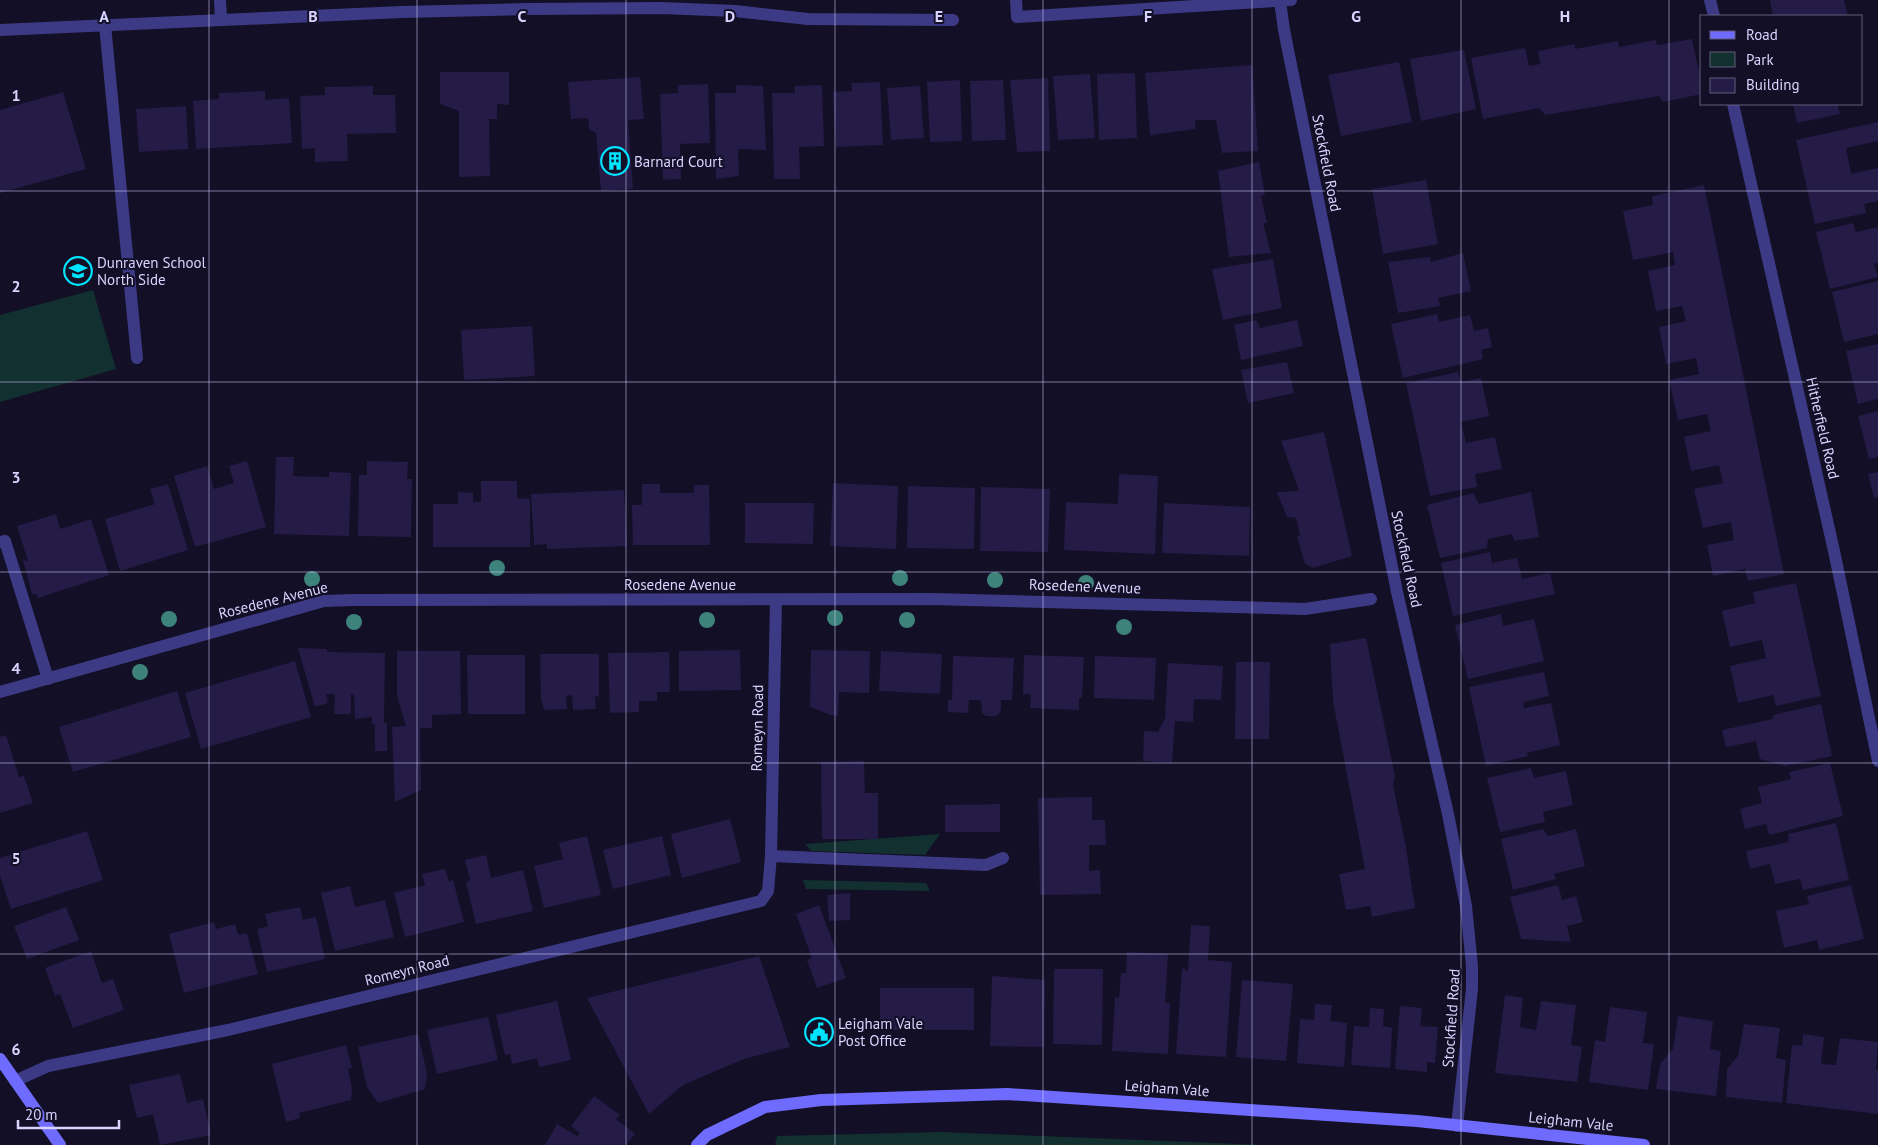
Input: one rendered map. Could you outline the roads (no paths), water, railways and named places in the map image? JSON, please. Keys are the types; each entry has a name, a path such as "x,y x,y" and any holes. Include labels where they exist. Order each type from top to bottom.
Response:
{"street":[{"path":"220,0 221,20"},
{"path":"1016,0 1017,17 1285,0"},
{"name":"Stockfield Road","path":"1285,0 1284,30 1397,592 1448,814 1466,906 1472,966 1472,988 1457,1126"},
{"path":"1710,0 1714,15"},
{"path":"0,30 221,20 446,5 662,8 734,6 808,19 953,20"},
{"path":"105,25 137,358"},
{"name":"Hitherfield Road","path":"1733,105 1834,551 1878,761"},
{"path":"0,542 5,541 48,679"},
{"name":"Rosedene Avenue","path":"0,692 324,601 932,599 1305,609 1371,599"},
{"name":"Romeyn Road","path":"15,1082 48,1066 228,1030 761,901 768,891 770,856 776,600"},
{"path":"770,856 986,865 1003,858"},
{"path":"0,1058 60,1145"},
{"name":"Leigham Vale","path":"698,1145 707,1135 765,1107 820,1100 1007,1094 1417,1121 1644,1145"}],"place":[{"name":"Barnard Court","path":"615,161"},
{"name":"Dunraven School North Side","path":"78,271"},
{"name":"Leigham Vale Post Office","path":"819,1032"}]}
